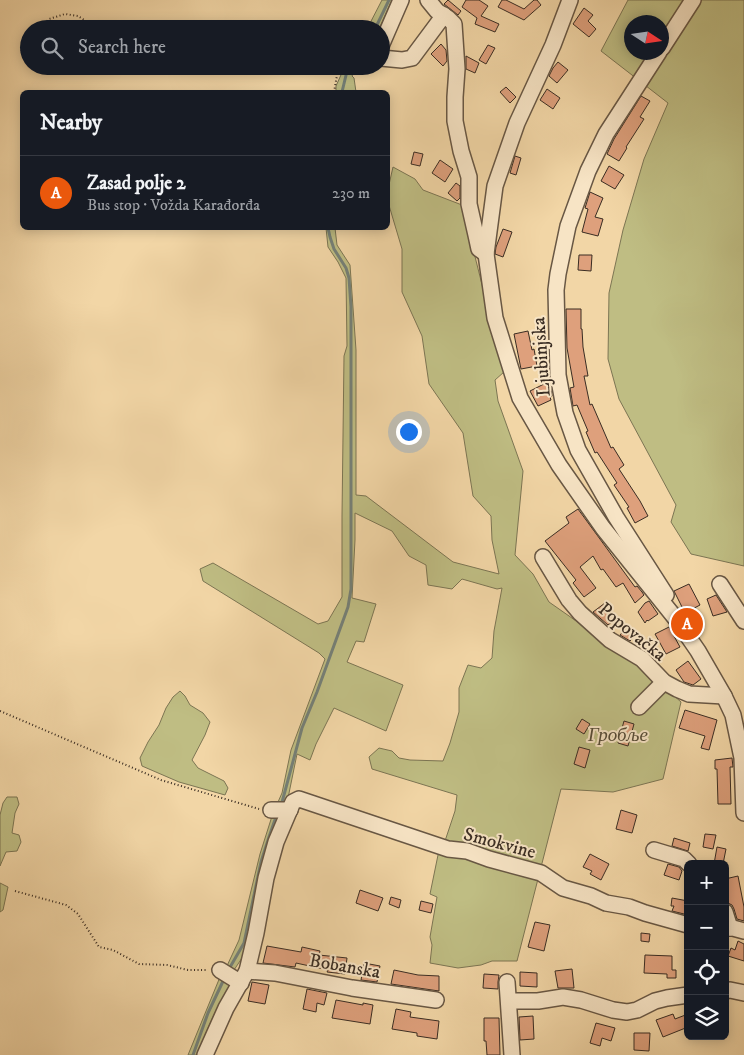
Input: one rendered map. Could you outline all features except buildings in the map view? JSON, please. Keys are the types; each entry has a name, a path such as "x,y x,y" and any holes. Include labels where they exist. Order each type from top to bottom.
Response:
{"street":[{"path":"390,25 401,0"},
{"path":"428,0 454,24 457,69 456,121 468,177 469,204 479,249 486,254"},
{"path":"579,0 567,6 553,45 517,123 495,186 486,254 495,318 520,398 559,465 603,528 676,619 698,651 724,696 732,716 742,758 744,813"},
{"path":"669,37 693,0"},
{"path":"390,59 402,60 412,58 444,15"},
{"name":"Ljubinjska","path":"654,60 606,134 588,171 568,226 556,290 558,375 565,413 578,450 616,517 671,602 676,613 676,619"},
{"name":"Popovačka","path":"543,557 569,600 580,613 610,640 642,659 664,682 689,694 724,696"},
{"path":"720,584 744,621"},
{"path":"639,707 664,682"},
{"path":"732,716 744,705"},
{"path":"205,1055 226,1008 244,977 256,933 266,878 286,807"},
{"name":"Smokvine","path":"286,807 448,849 467,851 541,873 564,888 591,896 606,903 629,907 684,924"},
{"path":"654,850 685,860"},
{"path":"220,970 244,977"},
{"name":"Bobanska","path":"244,977 275,973 352,988 436,1000"},
{"path":"507,982 512,1055"},
{"path":"729,990 744,993"},
{"path":"508,1001 538,1001 563,997 627,1012 637,1010 655,1001 684,996"}],"path":[{"path":"49,20 65,14 78,16 84,20"},
{"path":"334,90 337,75"},
{"path":"0,711 162,780 263,810 286,807"},
{"path":"15,891 66,905 78,914 99,947 113,950 139,964 167,965 188,970 220,970"}],"green space":[{"path":"382,0 392,0 383,20 372,20"},
{"path":"628,0 744,0 744,566 691,554 671,522 676,505 619,399 608,359 609,293 623,230 644,159 668,103 601,51"},
{"path":"341,75 352,75 356,90 336,90"},
{"name":"Гробље","path":"393,167 415,179 423,190 462,205 504,372 495,380 498,401 523,471 515,555 533,574 549,602 642,667 681,702 663,779 613,792 561,789 517,961 492,961 481,965 458,968 430,963 432,945 430,937 437,897 430,894 438,855 442,850 455,811 457,795 372,769 369,757 379,748 392,751 399,758 443,761 459,712 459,688 468,665 481,668 492,658 494,631 502,588 497,589 462,579 452,589 428,585 426,565 409,556 392,531 355,513 352,598 376,604 364,642 356,641 347,662 403,685 386,731 334,708 310,760 297,754 287,803 278,802 282,793 291,750 325,659 319,653 203,581 200,569 213,563 318,624 328,621 342,597 344,356 347,346 346,278 328,247 326,230 335,230 337,245 350,265 356,350 356,495 366,496 453,562 499,574 492,540 491,516 473,496 463,433 429,384 422,336 402,292 402,249 390,209 390,180"},
{"path":"180,691 190,705 203,713 210,722 192,760 198,768 224,781 228,788 225,795 179,782 142,766 140,758 148,742 159,725 166,708 173,697"},
{"path":"7,797 17,797 19,804 15,813 12,833 19,835 21,842 17,851 6,852 0,866 0,815 3,803"},
{"path":"273,813 283,814 246,952 232,973 226,968 239,940 260,854"},
{"path":"0,883 8,887 3,910 0,912"},
{"path":"220,977 232,983 217,1009 197,1055 188,1055"}],"waterway":[{"path":"379,20 389,0"},
{"path":"342,90 346,75"},
{"path":"281,806 302,728 348,607 351,589 351,307 349,278 346,268 334,249 328,230"},
{"path":"229,969 244,943 261,862 277,814"},
{"path":"193,1055 208,1013 225,977"}],"place":[{"name":"Zasad polje 2","path":"687,624"}]}
